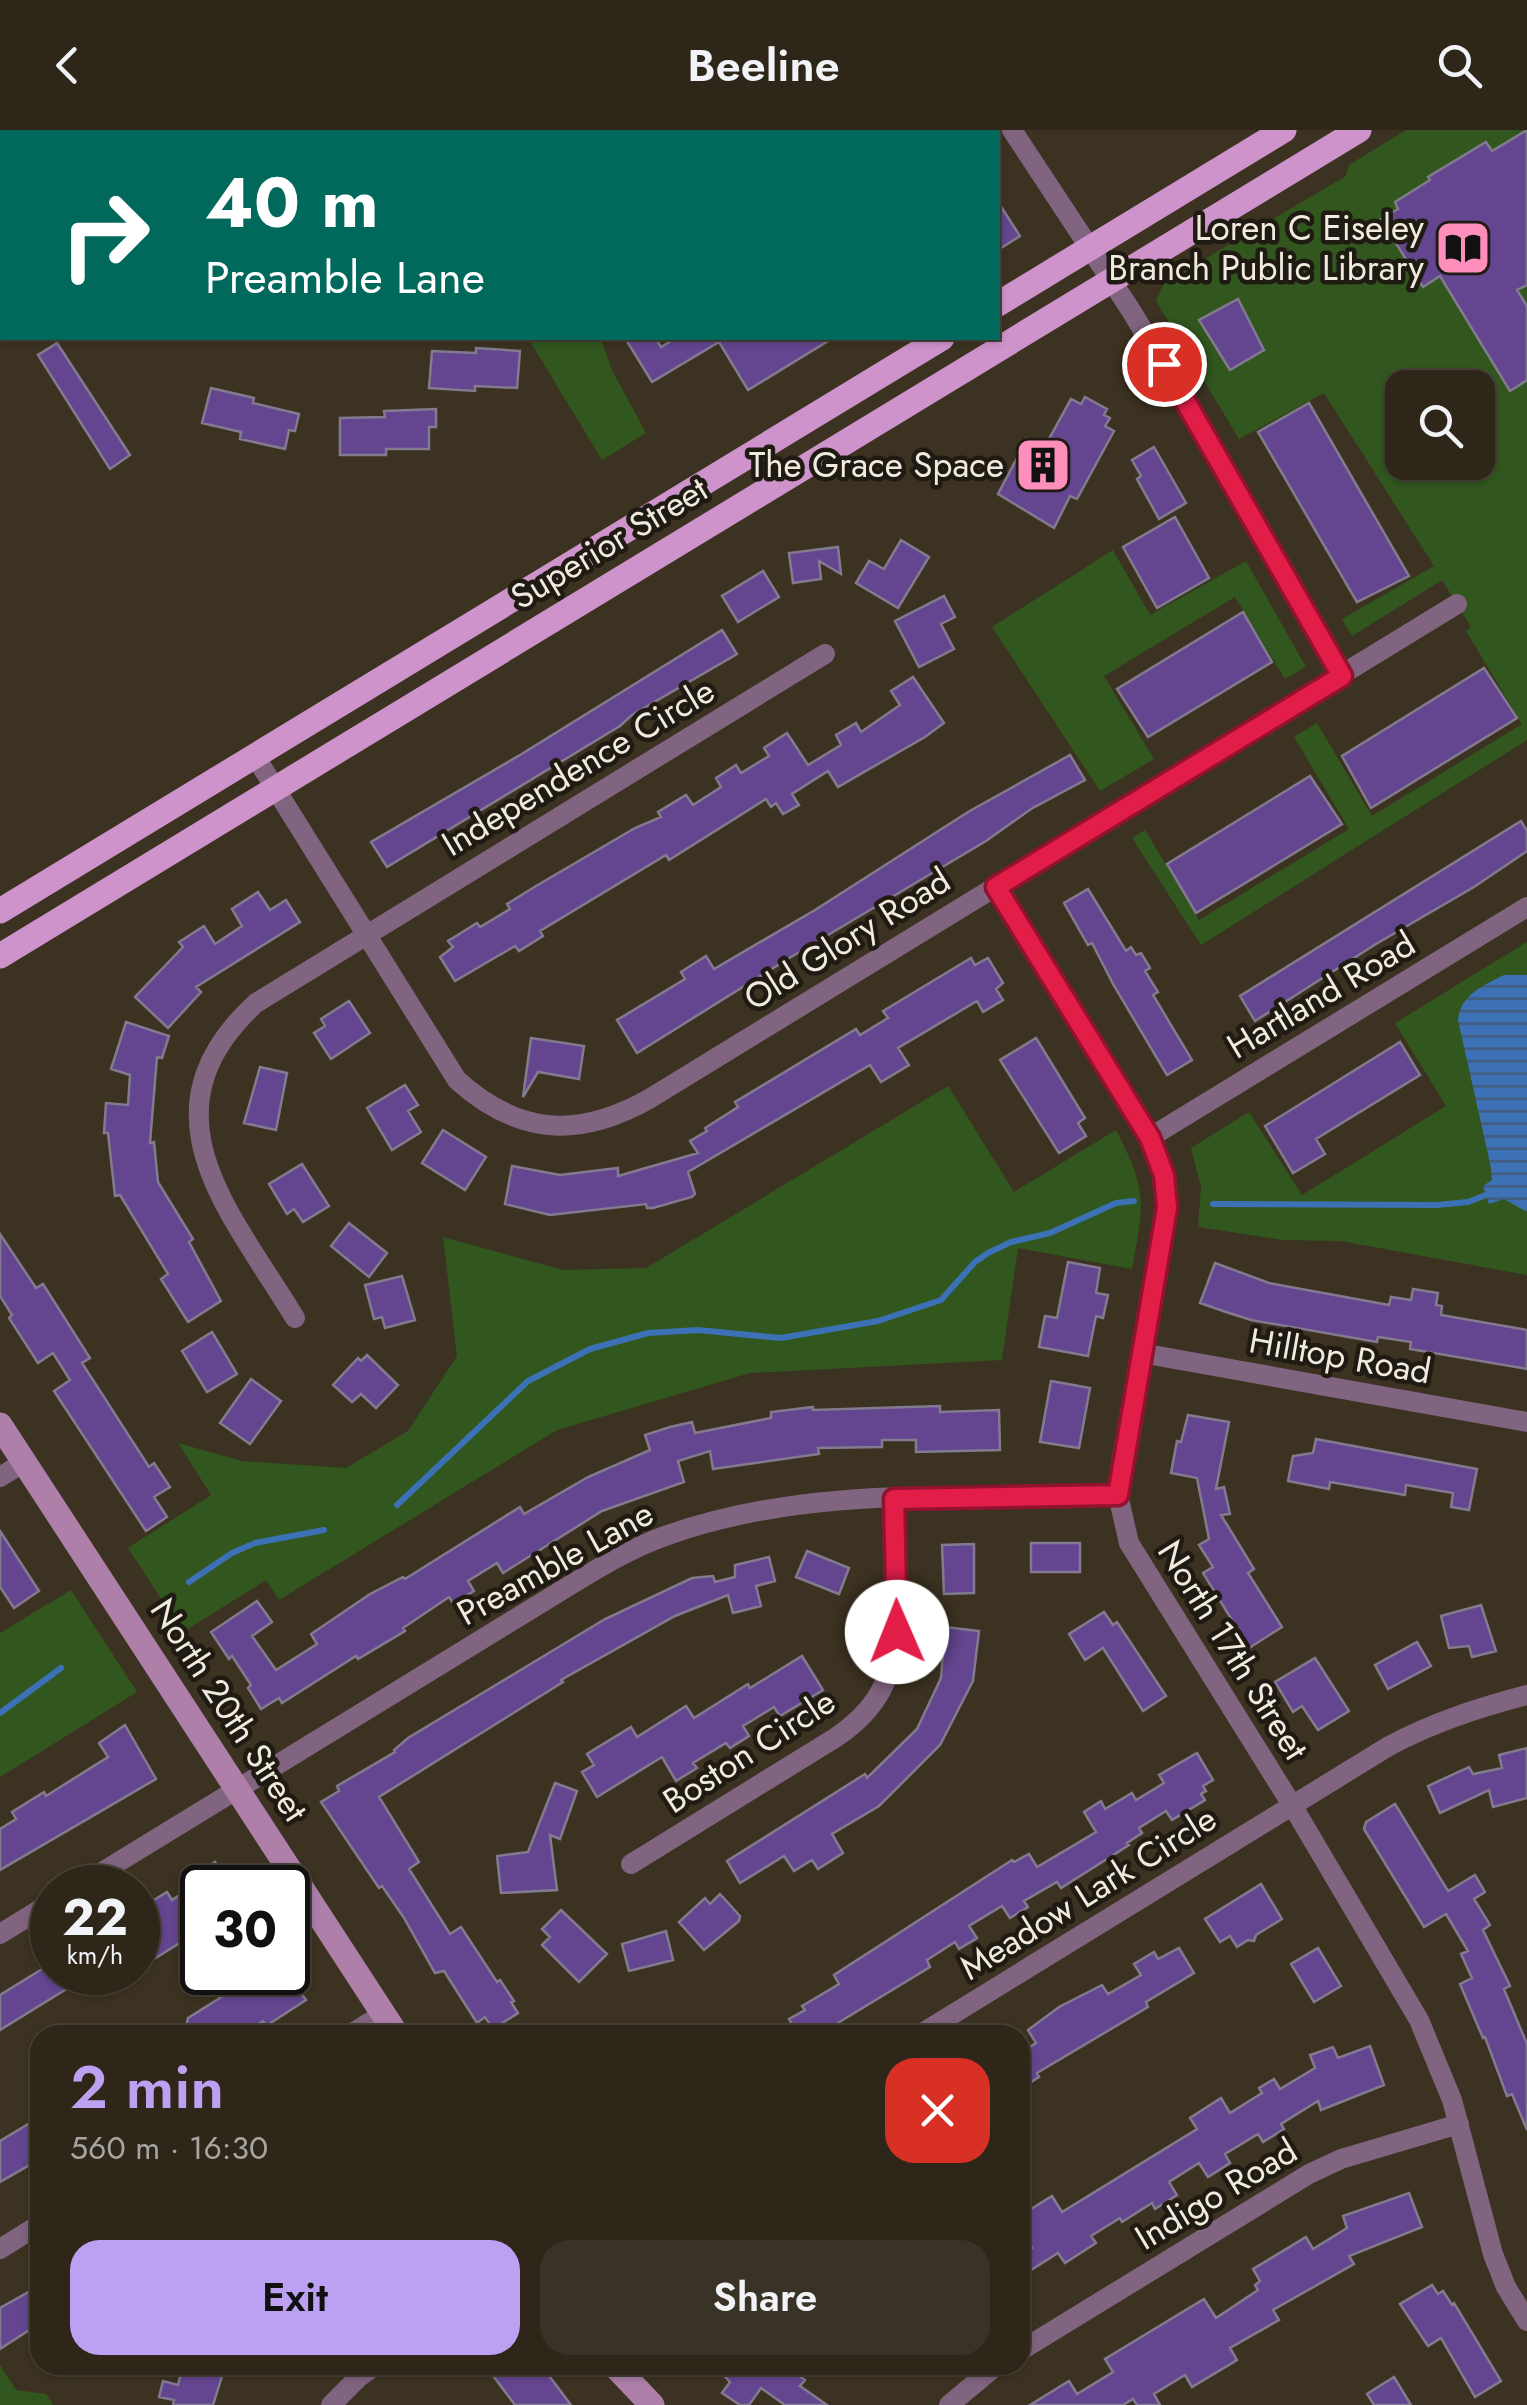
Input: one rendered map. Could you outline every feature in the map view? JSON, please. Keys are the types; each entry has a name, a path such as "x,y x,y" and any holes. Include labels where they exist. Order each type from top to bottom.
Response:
{"main road":[{"path":"1000,303 1284,130"},
{"name":"Superior Street","path":"0,956 1359,130"},
{"name":"Superior Street","path":"0,911 939,340"}],"street":[{"path":"1012,130 1201,426 1342,676"},
{"name":"Old Glory Road","path":"254,756 440,1058 467,1090 500,1112 524,1121 576,1126 602,1121 649,1099 1457,604"},
{"name":"Independence Circle","path":"295,1318 206,1167 200,1142 201,1091 220,1042 236,1021 256,1002 825,654"},
{"name":"North 17th Street","path":"996,887 1150,1138 1164,1175 1167,1208 1118,1495 1124,1526 1136,1558 1292,1806 1419,2020 1459,2124 1493,2254 1506,2288 1527,2322"},
{"name":"Hartland Road","path":"1150,1138 1527,907"},
{"name":"Hilltop Road","path":"1141,1353 1527,1422"},
{"name":"North 20th Street","path":"0,1425 390,2024"},
{"path":"0,1477 24,1462"},
{"name":"Preamble Lane","path":"113,1865 616,1557 662,1537 768,1508 827,1501 1118,1495"},
{"name":"Boston Circle","path":"631,1864 851,1728 876,1701 895,1654 894,1499"},
{"name":"Meadow Lark Circle","path":"935,2025 1426,1727 1527,1696"},
{"path":"0,1934 30,1916"},
{"name":"Indigo Road","path":"1030,2345 1308,2174 1341,2159 1459,2124"},
{"path":"0,2249 30,2230"},
{"path":"331,2405 362,2375"},
{"path":"624,2375 652,2405"},
{"path":"948,2405 985,2375"}],"green space":[{"path":"1406,130 1527,130 1527,740 1201,945 1132,838 1145,830 1199,920 1349,829 1294,737 1317,723 1372,816 1522,724 1466,631 1471,627 1442,580 1352,636 1342,619 1434,566 1324,393 1239,439 1156,301 1164,283 1346,176 1349,165"},
{"path":"529,340 601,340 646,433 602,460"},
{"path":"1113,550 1150,615 1246,561 1306,667 1285,679 1235,597 1104,676 1154,759 1100,791 992,627"},
{"path":"1527,942 1527,1275 1341,1241 1283,1240 1198,1227 1201,1187 1191,1148 1249,1112 1302,1195 1446,1106 1395,1023"},
{"path":"948,1086 1014,1192 1116,1130 1138,1184 1141,1212 1132,1269 1018,1248 1002,1360 750,1373 557,1430 279,1600 266,1580 183,1632 128,1548 211,1495 178,1443 242,1461 346,1468 408,1431 457,1356 443,1237 563,1270 646,1268"},
{"path":"71,1590 137,1692 0,1777 0,1633"},
{"path":"0,2365 16,2390 46,2394 53,2405 0,2405"}],"water":[{"path":"1504,975 1527,975 1527,1212 1504,1199 1489,1204 1483,1186 1492,1180 1491,1168 1458,1020 1468,997"}],"building":[{"name":"Loren C Eiseley Branch Public Library","path":"1527,130 1527,285 1517,290 1527,306 1527,380 1510,391 1440,276 1423,287 1381,219 1398,209 1395,202 1430,180 1428,177 1486,142 1492,151"},
{"path":"1000,205 1020,236 1000,249"},
{"path":"1238,299 1264,350 1230,370 1199,320"},
{"path":"626,340 656,340 661,347 673,340 830,340 748,390 719,342 652,382"},
{"path":"57,343 130,455 110,469 38,355"},
{"path":"476,348 520,351 517,388 429,388 432,351 476,353"},
{"path":"211,388 299,414 295,431 289,430 285,449 240,439 241,432 202,423"},
{"name":"The Grace Space","path":"1085,397 1107,409 1104,415 1110,418 1105,426 1114,431 1077,499 1070,496 1054,528 998,494 1027,439 1044,448 1071,399 1081,404"},
{"path":"1309,403 1409,576 1357,602 1258,432"},
{"path":"436,409 436,427 429,427 429,449 386,449 386,455 340,455 340,418 385,417 384,411"},
{"path":"1154,447 1186,503 1159,519 1137,479 1141,476 1132,460"},
{"path":"1175,517 1209,578 1157,608 1123,547"},
{"path":"901,540 929,557 898,608 856,583 869,561 884,569"},
{"path":"838,547 841,574 819,561 821,579 793,583 789,553"},
{"path":"763,571 779,597 738,622 722,596"},
{"path":"944,596 955,617 941,624 954,649 919,667 895,621"},
{"path":"1243,612 1272,662 1148,737 1117,689"},
{"path":"722,630 737,654 387,867 371,842"},
{"path":"1484,668 1517,718 1371,808 1342,756"},
{"path":"913,677 944,723 925,737 838,787 828,771 792,794 799,805 783,814 776,803 771,807 766,799 669,860 666,855 540,931 543,936 519,951 515,946 455,981 440,957 453,947 448,941 477,923 480,927 510,909 507,904 536,886 661,817 658,812 686,795 693,805 721,787 716,778 736,765 741,773 769,756 764,748 787,733 808,765 841,745 836,735 856,723 861,732 900,705 891,691"},
{"path":"1070,755 1085,780 1031,809 986,841 637,1053 617,1020 685,979 681,972 706,956 714,969 968,812"},
{"path":"1310,776 1342,824 1196,913 1167,864"},
{"path":"1521,821 1527,831 1527,851 1255,1021 1240,996"},
{"path":"1088,889 1126,951 1131,947 1136,955 1141,953 1150,968 1145,971 1158,992 1153,995 1192,1060 1167,1075 1092,943 1088,945 1064,903"},
{"path":"258,892 270,910 286,900 300,922 196,987 201,992 168,1028 135,997 183,947 179,942 204,926 215,944 242,926 232,909"},
{"path":"971,958 975,965 988,958 1003,983 996,989 1003,1000 983,1012 977,1001 898,1048 909,1065 881,1082 870,1065 688,1172 695,1194 692,1197 653,1208 646,1204 550,1215 505,1204 512,1166 560,1175 618,1168 618,1176 698,1153 690,1141 738,1107 735,1102 856,1029 860,1035 888,1018 883,1011"},
{"path":"349,1001 370,1033 331,1059 314,1033 325,1026 321,1019"},
{"path":"126,1022 169,1036 162,1058 157,1057 150,1143 154,1142 158,1182 193,1239 189,1242 221,1301 188,1322 161,1279 168,1274 120,1195 115,1196 108,1133 104,1133 106,1103 128,1105 130,1075 111,1069"},
{"path":"531,1038 584,1046 579,1079 538,1072 523,1097"},
{"path":"1036,1038 1085,1118 1078,1123 1086,1136 1059,1153 1000,1060"},
{"path":"1400,1042 1420,1075 1316,1139 1325,1154 1293,1173 1265,1126"},
{"path":"260,1067 287,1073 276,1130 244,1123"},
{"path":"405,1085 418,1105 408,1111 421,1132 392,1150 367,1108"},
{"path":"443,1130 486,1157 465,1190 422,1163"},
{"path":"302,1164 329,1206 303,1222 294,1209 287,1214 269,1184"},
{"path":"349,1223 387,1253 369,1277 331,1246"},
{"path":"0,1234 36,1288 43,1284 90,1358 82,1363 149,1467 154,1463 170,1487 154,1497 167,1517 146,1531 54,1391 70,1380 53,1353 38,1363 9,1318 12,1315 0,1296"},
{"path":"1068,1262 1100,1268 1096,1293 1108,1295 1103,1318 1096,1316 1088,1356 1039,1347 1045,1316 1057,1318"},
{"path":"1215,1263 1269,1283 1389,1305 1391,1297 1411,1300 1413,1289 1438,1293 1436,1305 1442,1306 1441,1315 1527,1330 1527,1369 1410,1349 1411,1342 1378,1337 1377,1342 1226,1312 1200,1303"},
{"path":"402,1276 415,1320 385,1328 382,1317 374,1319 365,1285"},
{"path":"212,1332 237,1374 207,1392 182,1351"},
{"path":"367,1355 398,1385 376,1408 361,1394 352,1402 333,1385 358,1358 361,1361"},
{"path":"251,1379 281,1401 250,1444 220,1423"},
{"path":"1051,1381 1090,1388 1079,1448 1040,1442"},
{"path":"940,1406 940,1412 999,1410 1000,1450 916,1452 916,1440 882,1440 882,1447 818,1448 819,1454 713,1469 710,1451 678,1461 684,1482 602,1511 503,1573 497,1563 468,1581 474,1591 453,1603 449,1597 403,1628 405,1631 358,1659 356,1656 282,1703 279,1698 261,1709 248,1688 251,1685 211,1632 257,1601 272,1622 252,1636 276,1670 317,1644 311,1634 370,1594 405,1579 520,1507 524,1514 588,1477 650,1450 645,1435 670,1427 692,1422 695,1433 771,1418 771,1412 813,1407"},
{"path":"1188,1415 1229,1422 1216,1489 1224,1487 1230,1514 1221,1515 1254,1569 1248,1573 1282,1627 1249,1648 1203,1573 1213,1567 1199,1545 1209,1539 1197,1478 1171,1473 1177,1441 1181,1442"},
{"path":"1316,1439 1477,1469 1469,1510 1451,1507 1453,1493 1406,1485 1405,1495 1330,1482 1329,1489 1288,1481 1293,1456 1313,1453"},
{"path":"0,1531 39,1591 14,1608 0,1587"},
{"path":"1031,1543 1080,1543 1080,1572 1031,1572"},
{"path":"974,1544 974,1593 944,1594 942,1545"},
{"path":"807,1551 849,1568 839,1594 796,1577"},
{"path":"769,1557 775,1581 756,1586 761,1606 733,1613 728,1595 675,1616 561,1680 379,1797 419,1862 409,1869 450,1934 461,1927 514,2001 511,2002 518,2013 499,2025 490,2025 485,2017 477,2023 444,1971 435,1973 404,1918 321,1802 339,1791 337,1786 395,1752 408,1738 605,1619 692,1578 713,1576 715,1582 735,1577 735,1565"},
{"path":"1481,1605 1496,1651 1472,1657 1469,1646 1449,1648 1441,1616"},
{"path":"1104,1612 1113,1625 1117,1622 1166,1696 1143,1711 1103,1648 1085,1660 1069,1634"},
{"path":"945,1627 979,1631 973,1681 940,1745 879,1806 832,1834 843,1853 818,1869 812,1860 794,1871 784,1856 740,1883 727,1861 865,1774 867,1778 917,1729 941,1678"},
{"path":"1417,1642 1431,1666 1388,1689 1375,1665"},
{"path":"802,1656 823,1690 780,1716 774,1707 743,1726 749,1736 730,1748 726,1743 693,1763 697,1768 676,1781 662,1757 597,1797 582,1772 594,1765 587,1754 631,1727 637,1737 686,1706 694,1718"},
{"path":"1315,1658 1349,1711 1318,1730 1302,1706 1293,1712 1275,1682"},
{"path":"125,1725 156,1779 0,1870 0,1829 16,1819 12,1812 44,1792 46,1796 108,1757 99,1743"},
{"path":"1527,1748 1527,1798 1493,1807 1489,1790 1440,1813 1428,1786 1469,1767 1473,1774 1502,1768 1499,1755"},
{"path":"1197,1753 1213,1780 1203,1786 1206,1791 1201,1794 1205,1800 1172,1820 1166,1811 1139,1828 1142,1833 1129,1845 1061,1888 1057,1882 1024,1901 1028,1907 1010,1918 1002,1906 969,1926 977,1938 959,1949 955,1942 927,1960 930,1967 834,2025 792,2025 789,2019 805,2010 802,2006 839,1984 834,1975 1012,1860 1029,1854 1037,1867 1096,1832 1084,1812 1101,1801 1105,1809 1132,1793 1136,1800 1164,1783 1159,1775"},
{"path":"555,1783 577,1791 560,1839 550,1835 557,1890 501,1893 497,1856 528,1852"},
{"path":"1395,1804 1448,1891 1475,1875 1485,1892 1474,1899 1490,1925 1483,1930 1510,1986 1504,1989 1527,2044 1527,2130 1512,2094 1507,2096 1460,1984 1472,1978 1461,1954 1468,1951 1446,1914 1424,1927 1364,1829 1366,1822"},
{"path":"1261,1884 1282,1919 1256,1935 1254,1941 1237,1947 1230,1936 1220,1942 1205,1919"},
{"path":"167,1892 172,1900 180,1895 180,1943 160,1955 160,1896"},
{"path":"720,1894 740,1916 739,1921 704,1950 679,1922 705,1898 710,1904"},
{"path":"561,1910 607,1954 579,1982 542,1945 550,1937 542,1929"},
{"path":"666,1931 673,1960 629,1971 622,1944"},
{"path":"1179,1948 1194,1973 1146,2002 1148,2007 1037,2073 1039,2077 1030,2083 1030,2047 1036,2043 1030,2029 1059,2007 1102,1985 1108,1994 1141,1975 1134,1964 1154,1952 1158,1959"},
{"path":"1318,1948 1341,1986 1314,2002 1291,1964"},
{"path":"30,1977 30,1995 57,1995 0,2030 0,1995"},
{"path":"225,1995 302,1995 306,2000 268,2025 263,2021 257,2025 186,2025 188,2018"},
{"path":"1370,2046 1384,2085 1321,2110 1318,2101 1281,2124 1284,2129 1263,2142 1258,2134 1225,2154 1230,2163 1208,2177 1199,2163 1169,2182 1177,2195 1155,2209 1152,2203 1122,2222 1120,2218 1091,2236 1096,2243 1065,2263 1058,2253 1030,2271 1030,2210 1052,2196 1062,2212 1197,2129 1190,2118 1221,2098 1230,2113 1262,2093 1259,2088 1274,2079 1280,2089 1315,2068 1310,2055 1333,2047 1338,2058"},
{"path":"30,2123 30,2165 0,2182 0,2141"},
{"path":"1409,2193 1422,2227 1349,2256 1354,2264 1273,2310 1279,2320 1230,2348 1237,2360 1192,2387 1185,2375 1154,2394 1160,2405 1137,2405 1133,2399 1123,2405 1030,2405 1069,2381 1077,2394 1113,2372 1105,2359 1204,2299 1216,2318 1258,2290 1255,2285 1260,2281 1253,2269 1306,2237 1313,2249 1347,2228 1343,2216"},
{"path":"1432,2285 1438,2294 1443,2291 1454,2303 1501,2381 1475,2397 1441,2338 1428,2346 1400,2304"},
{"path":"30,2291 30,2330 0,2349 0,2308"},
{"path":"180,2375 222,2375 213,2405 173,2405 174,2400 159,2397 163,2381 178,2385"},
{"path":"548,2375 571,2405 515,2405 494,2377"},
{"path":"723,2375 798,2375 805,2380 800,2386 827,2405 785,2405 761,2388 749,2405 740,2405 722,2393 730,2382"},
{"path":"1394,2377 1411,2405 1374,2405 1367,2394"}],"waterway":[{"path":"1213,1204 1437,1205 1468,1202 1486,1195"},
{"path":"397,1505 528,1381 590,1349 648,1333 698,1330 781,1338 878,1321 941,1300 975,1262 1011,1242 1050,1233 1116,1203 1134,1201"},
{"path":"189,1582 232,1553 255,1543 324,1530"},
{"path":"0,1713 61,1668"}],"place":[{"name":"Loren C Eiseley Branch Public Library","path":"1463,248"},
{"name":"The Grace Space","path":"1043,465"}],"route":[{"path":"897,1632 894,1499 1118,1495 1167,1208 1164,1175 1150,1138 996,887 1342,676 1164,364"}]}
